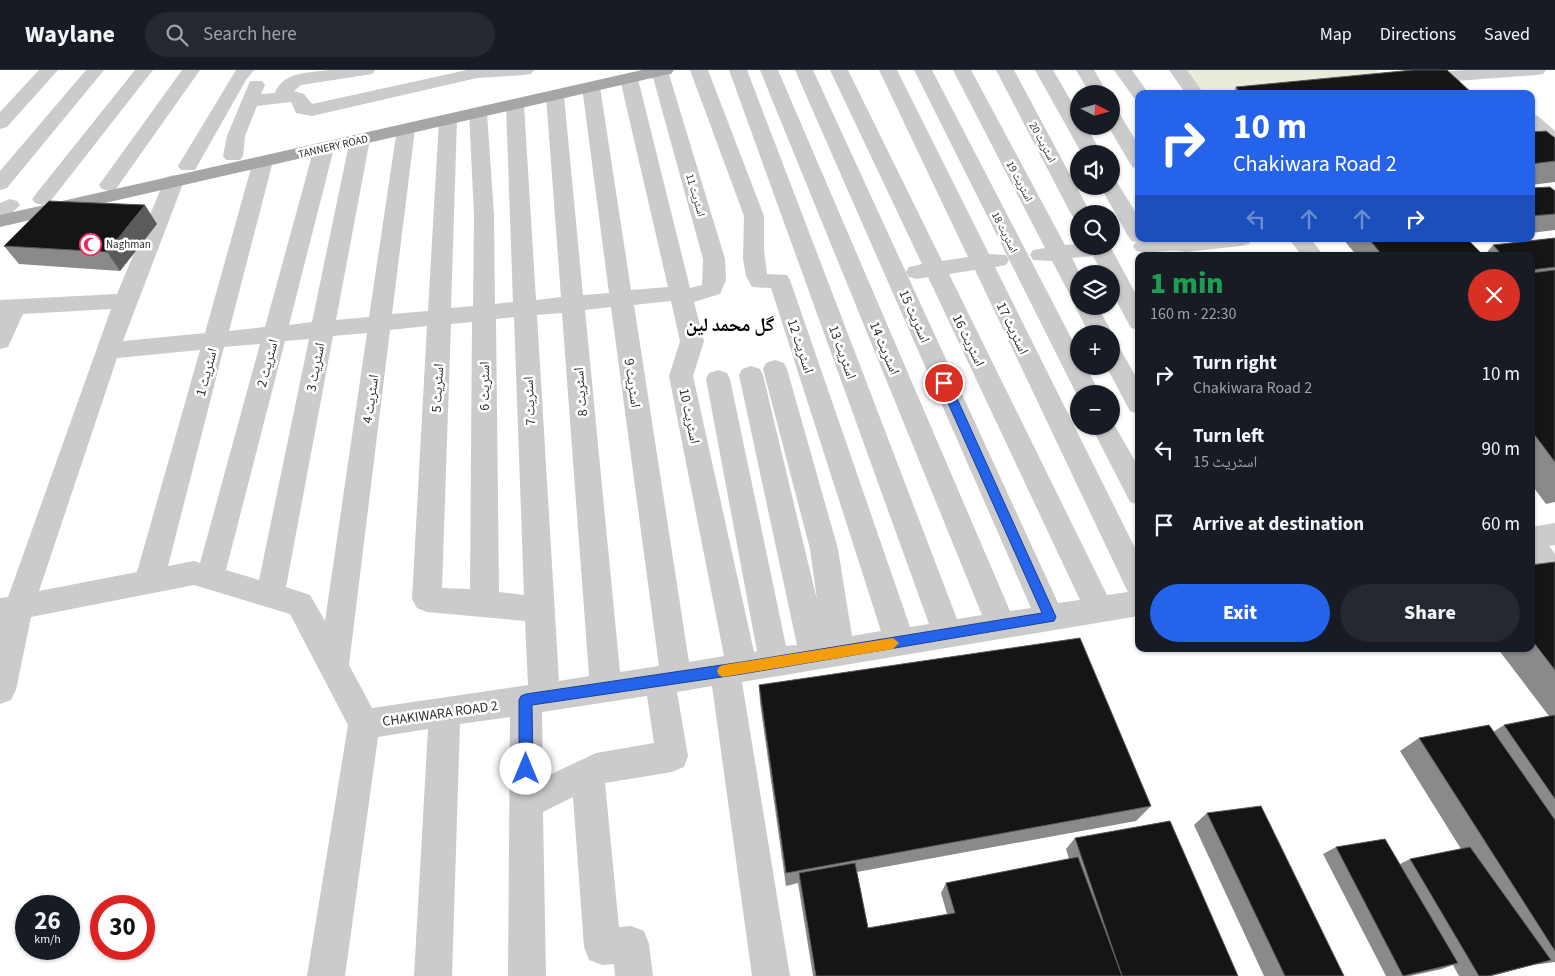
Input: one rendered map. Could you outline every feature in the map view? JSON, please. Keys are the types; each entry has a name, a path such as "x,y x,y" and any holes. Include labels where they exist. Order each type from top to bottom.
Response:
{"main road":[{"name":"TANNERY ROAD","path":"2,212 181,174 233,156 546,87 621,74 662,71"},
{"name":"TANNERY ROAD","path":"2,212 42,199 109,185 263,161 360,140 515,105 546,87 591,87 621,74"}],"street":[{"path":"0,123 49,70"},
{"path":"0,184 95,70"},
{"path":"42,199 144,70"},
{"path":"109,185 191,70"},
{"path":"0,690 10,609 125,301 181,174 238,78 245,70"},
{"path":"233,156 236,136 263,70"},
{"path":"272,104 289,83 297,80 366,70"},
{"path":"377,95 380,70"},
{"path":"250,101 272,104 295,96 298,98 303,109 312,110 377,95 434,76 477,71 525,70"},
{"path":"699,70 754,216 752,240 736,278"},
{"name":"اسٹریٹ 13","path":"738,70 948,634"},
{"name":"اسٹریٹ 14","path":"769,70 1001,625"},
{"name":"اسٹریٹ 15","path":"804,70 1050,617"},
{"name":"اسٹریٹ 16","path":"839,70 1098,609"},
{"path":"889,72 922,70"},
{"name":"اسٹریٹ 18","path":"922,70 1083,385"},
{"name":"اسٹریٹ 19","path":"962,70 1070,275"},
{"name":"اسٹریٹ 20","path":"1006,70 1077,205"},
{"path":"1044,70 1087,145"},
{"path":"1085,70 1094,85"},
{"path":"1123,70 1137,90"},
{"path":"1178,70 1191,90"},
{"path":"1396,81 1477,72 1537,70"},
{"name":"اسٹریٹ 11","path":"662,71 714,259 736,278"},
{"name":"اسٹریٹ 17","path":"889,72 1135,578"},
{"path":"1477,72 1494,87"},
{"name":"اسٹریٹ 10","path":"621,74 692,341 682,376 734,669 771,976"},
{"name":"اسٹریٹ 8","path":"546,87 573,304 606,689"},
{"name":"اسٹریٹ 9","path":"588,773 596,769 672,756 668,679 622,298 591,87"},
{"name":"اسٹریٹ 7","path":"515,105 540,610 526,803 527,976"},
{"name":"اسٹریٹ 6","path":"478,113 484,215 484,603"},
{"path":"1535,120 1555,118"},
{"name":"اسٹریٹ 5","path":"448,120 427,599 484,603"},
{"path":"1535,124 1555,141"},
{"name":"اسٹریٹ 4","path":"333,668 406,129"},
{"path":"1120,131 1135,157"},
{"name":"اسٹریٹ 3","path":"270,595 360,140"},
{"name":"اسٹریٹ 2","path":"210,578 324,148"},
{"name":"اسٹریٹ 1","path":"149,582 263,161"},
{"path":"1115,195 1135,231"},
{"path":"750,204 785,198"},
{"path":"484,215 520,211"},
{"path":"1120,244 1142,243 1186,246 1218,242"},
{"path":"1244,242 1252,252"},
{"path":"1302,242 1310,252"},
{"path":"107,351 622,298 700,294 736,278 760,282 892,267 935,269 1070,251"},
{"path":"1108,255 1135,313"},
{"name":"اسٹریٹ 12","path":"779,280 900,642"},
{"path":"0,341 7,308 125,301"},
{"path":"1120,370 1135,398"},
{"path":"763,372 827,654"},
{"path":"718,379 774,663"},
{"path":"1109,435 1135,486"},
{"path":"1535,537 1555,534"},
{"path":"1535,550 1555,574"},
{"path":"10,609 194,573 300,604 364,724 326,976"},
{"path":"484,603 540,610"},
{"name":"CHAKIWARA ROAD 2","path":"364,724 774,663 1135,604"},
{"path":"433,976 445,712"},
{"path":"526,803 588,773 602,947 631,944 634,976"}],"green space":[{"path":"1178,70 1376,70 1387,81 1282,90 1192,90"}],"building":[{"path":"1413,70 1447,70 1469,90 1238,90 1236,87"},
{"path":"1546,131 1555,138 1555,161 1535,164 1535,132"},
{"path":"1550,187 1555,191 1555,214 1535,216 1535,188"},
{"path":"49,201 145,205 107,252 4,246"},
{"path":"1555,238 1555,267 1535,270 1535,252 1499,252 1493,245 1535,242 1535,240"},
{"path":"1371,242 1470,242 1480,252 1380,252"},
{"path":"1555,270 1555,462 1535,435 1535,272"},
{"path":"1555,562 1555,670 1535,644 1535,564"},
{"path":"1080,638 1151,806 786,873 759,685"},
{"path":"1555,715 1555,799 1504,725"},
{"path":"1489,725 1555,820 1555,951 1419,738"},
{"path":"1261,806 1344,976 1285,976 1207,813"},
{"path":"1170,821 1238,976 1122,976 1075,838"},
{"path":"1385,839 1458,963 1403,976 1336,847"},
{"path":"1470,847 1551,960 1488,976 1479,976 1410,859"},
{"path":"1078,857 1122,976 816,976 799,873 855,863 868,928 955,913 946,883"}],"slow traffic":[{"path":"723,671 893,643"}],"place":[{"name":"Naghman","path":"90,244"}],"district":[{"name":"گل محمد لین","path":"730,324"}],"route":[{"path":"526,769 526,700 742,668 1050,617 944,383"}]}
